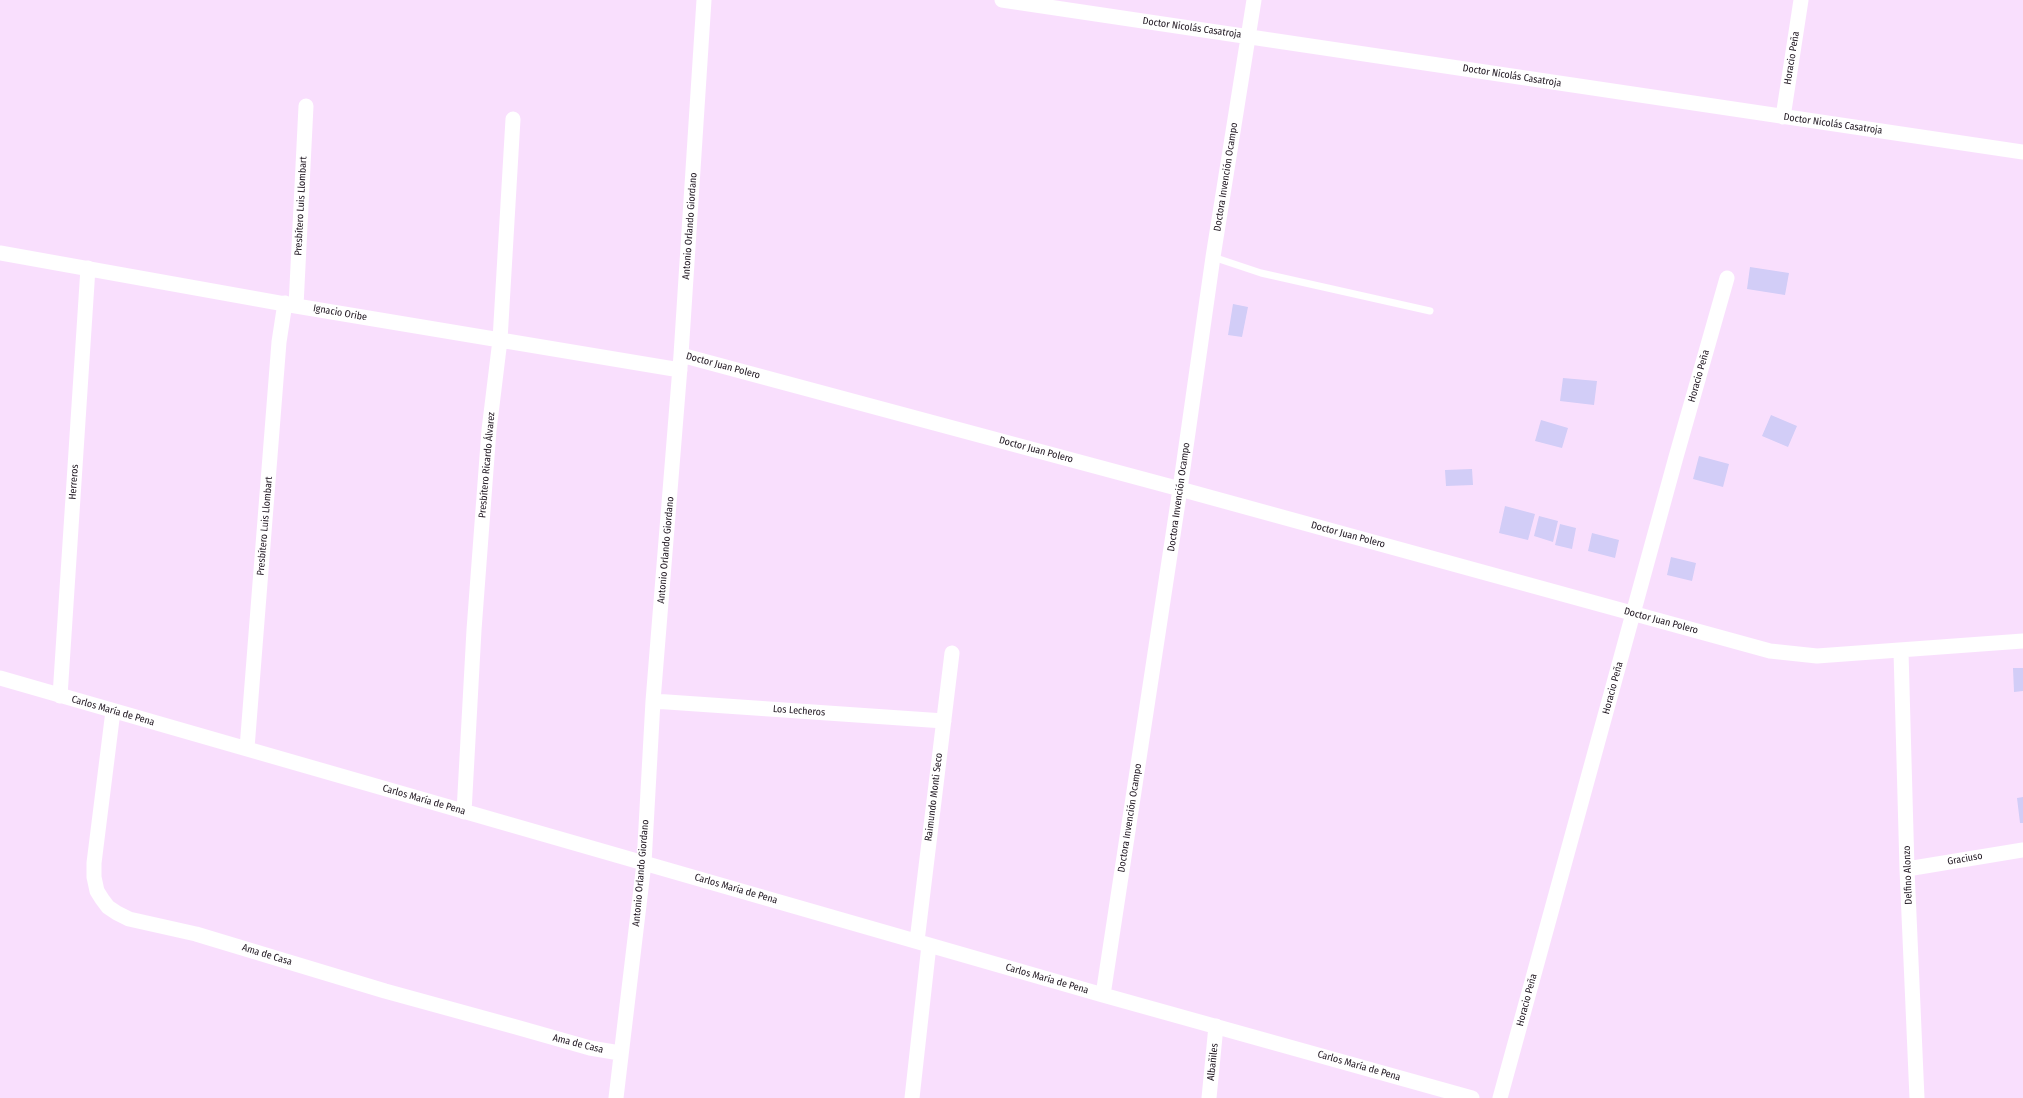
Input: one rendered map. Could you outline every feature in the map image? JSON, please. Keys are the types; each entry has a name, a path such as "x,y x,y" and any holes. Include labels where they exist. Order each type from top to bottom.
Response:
{"street":[{"name":"Antonio Orlando Giordano","path":"616,1098 620,1054 644,863 654,701 680,370 704,0"},
{"name":"Doctor Nicolás Casatroja","path":"1002,0 2023,152"},
{"name":"Doctora Invención Ocampo","path":"1103,995 1180,489 1213,257 1254,0"},
{"name":"Horacio Peña","path":"1783,117 1801,0"},
{"name":"Presbítero Luis Llombart","path":"247,748 279,350 291,305 306,106"},
{"name":"Presbítero Ricardo Álvarez","path":"464,812 479,552 489,430 500,340 513,119"},
{"name":"Ignacio Oribe","path":"0,253 291,305 680,370"},
{"name":"Herreros","path":"60,696 88,268"},
{"name":"Horacio Peña","path":"1500,1098 1676,457 1727,278"},
{"name":"Doctor Juan Polero","path":"681,355 1786,654 1817,656 2023,642"},
{"name":"Delfino Alonzo","path":"1901,651 1917,1098"},
{"name":"Raimundo Monti Seco","path":"912,1098 923,943 952,653"},
{"name":"Carlos María de Pena","path":"0,678 1103,995 1472,1098"},
{"name":"Los Lecheros","path":"654,701 944,721"},
{"name":"Ama de Casa","path":"113,711 94,863 94,877 97,891 108,907 129,919 196,934 385,991 590,1048 620,1054"},
{"name":"Graciuso","path":"1908,869 2023,850"},
{"name":"Albañiles","path":"1209,1098 1216,1026"}],"lane":[{"path":"1213,257 1261,274 1430,311"}],"building":[{"path":"1750,267 1789,273 1785,295 1747,289"},
{"path":"1233,304 1248,307 1242,337 1228,335"},
{"path":"1563,378 1597,381 1594,405 1560,401"},
{"path":"1771,415 1797,426 1788,447 1762,436"},
{"path":"1541,420 1568,428 1562,448 1535,441"},
{"path":"1699,456 1729,464 1723,487 1693,479"},
{"path":"1472,469 1473,485 1446,486 1445,470"},
{"path":"1505,506 1535,514 1528,540 1499,533"},
{"path":"1539,516 1558,521 1553,542 1534,536"},
{"path":"1560,524 1576,528 1572,549 1555,545"},
{"path":"1592,533 1619,540 1615,558 1588,551"},
{"path":"1671,557 1696,563 1692,581 1667,575"},
{"path":"2013,668 2023,668 2023,691 2014,692"},
{"path":"2023,797 2023,823 2020,823 2017,798"}]}
